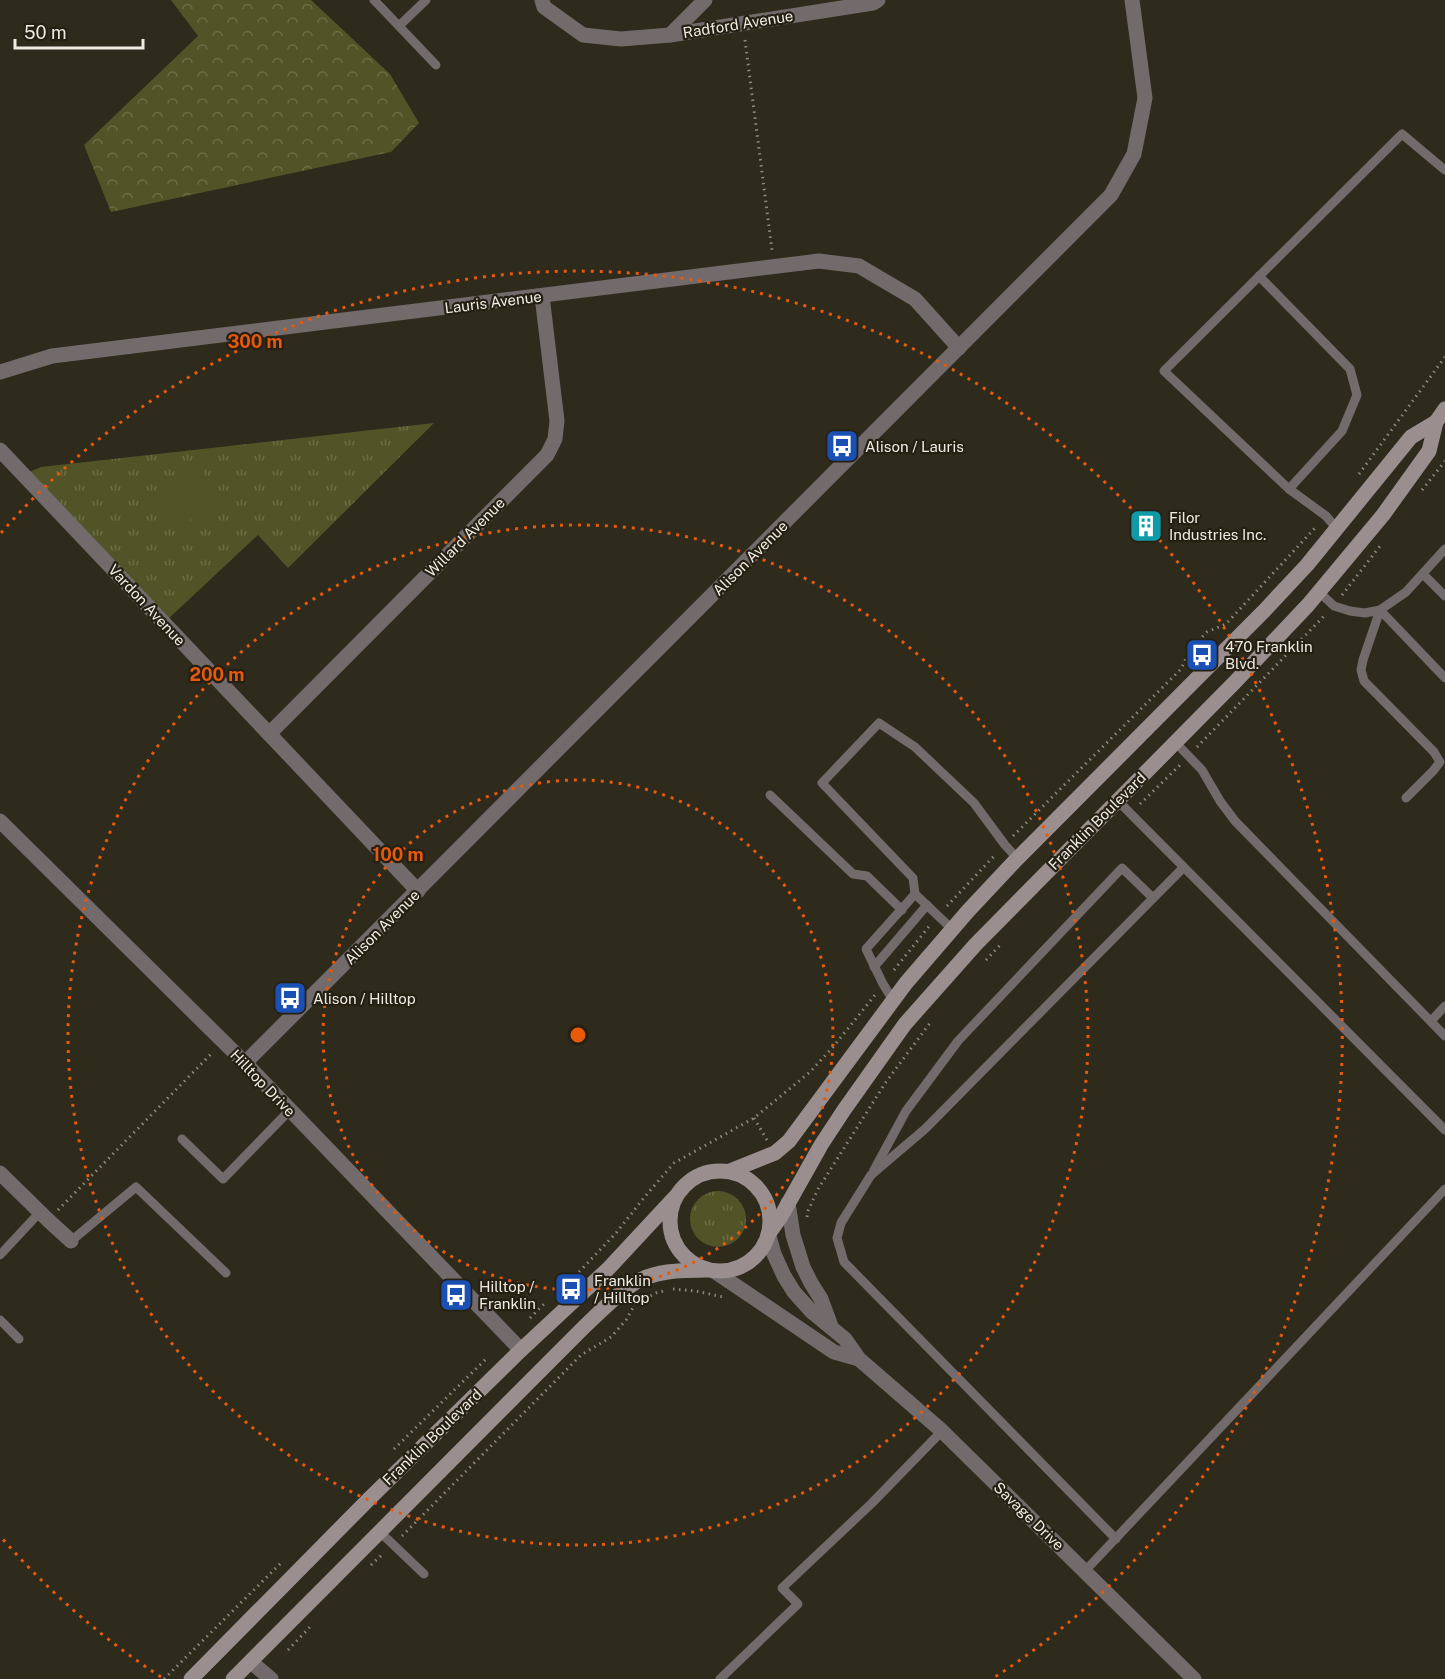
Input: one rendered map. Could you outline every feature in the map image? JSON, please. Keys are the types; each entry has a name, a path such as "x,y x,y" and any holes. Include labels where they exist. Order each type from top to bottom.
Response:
{"main road":[{"name":"Franklin Boulevard","path":"769,1234 821,1145 905,1024 976,944 1235,682 1319,592 1383,515 1429,451 1436,422 1445,409"},
{"name":"Franklin Boulevard","path":"730,1171 775,1153 789,1141 893,1000 952,929 1017,858 1307,565 1411,437 1436,422"},
{"path":"714,1171 730,1171 745,1177 757,1187 766,1201 770,1217 769,1234 754,1257 742,1266 728,1270 711,1270 698,1266 685,1257 675,1244 670,1228 670,1212 675,1197 685,1184 698,1175 714,1171"},
{"name":"Franklin Boulevard","path":"191,1679 369,1499 521,1350 608,1269 675,1197"},
{"name":"Franklin Boulevard","path":"233,1679 584,1327 631,1284 673,1270 711,1270"}],"street":[{"name":"Radford Avenue","path":"542,0 544,7 583,35 621,39 670,35 873,3 878,0"},
{"name":"Radford Avenue","path":"670,35 705,0"},
{"name":"Alison Avenue","path":"245,1064 1111,195 1134,154 1145,98 1132,0"},
{"name":"Lauris Avenue","path":"0,372 52,356 819,261 859,266 915,299 959,348"},
{"name":"Willard Avenue","path":"269,734 547,455 555,439 557,421 542,296"},
{"name":"Vardon Avenue","path":"0,450 418,891"},
{"name":"Hilltop Drive","path":"0,821 245,1064 521,1350"},
{"path":"0,1173 71,1241"},
{"path":"788,1203 792,1235 803,1267 821,1299 832,1329"},
{"name":"Savage Drive","path":"769,1234 774,1254 784,1276 794,1292 812,1312 845,1339 859,1359 942,1431 1194,1679"},
{"name":"Savage Drive","path":"711,1270 834,1352 859,1359"},
{"path":"250,1662 271,1679"}],"lane":[{"path":"374,0 436,65"},
{"path":"399,26 426,0"},
{"path":"1337,529 1326,516 1289,489 1164,371 1402,134 1445,170"},
{"path":"1259,276 1350,369 1357,395 1342,431 1289,489"},
{"path":"1319,592 1334,606 1350,611 1365,613 1380,610 1406,592 1445,549"},
{"path":"1423,574 1445,596"},
{"path":"1380,610 1445,678"},
{"path":"1380,610 1363,660 1361,670 1364,681 1434,752 1440,762 1406,798"},
{"path":"952,929 915,894 913,878 822,783 879,723 915,747 975,803 1017,858"},
{"path":"1175,742 1202,770 1235,821 1445,1036"},
{"path":"770,795 853,874 867,876 902,909"},
{"path":"1117,801 1445,1130"},
{"path":"1116,1539 844,1262 837,1238 841,1223 871,1175 906,1111 958,1041 1122,868 1153,898"},
{"path":"871,1175 925,1129 1183,868"},
{"path":"893,1000 874,968 866,949 915,894"},
{"path":"874,968 927,905"},
{"path":"1431,1021 1445,1006"},
{"path":"182,1139 223,1179 290,1110"},
{"path":"71,1241 136,1187 226,1273"},
{"path":"1085,1571 1445,1189"},
{"path":"0,1255 44,1216"},
{"path":"0,1320 19,1339"},
{"path":"720,1679 798,1604 782,1588 872,1503 942,1431"},
{"path":"380,1532 424,1574"}],"path":[{"path":"743,23 774,267"},
{"path":"1417,497 1445,461"},
{"path":"1130,813 1189,756 1334,606 1383,542"},
{"path":"980,966 1005,940"},
{"path":"807,1222 808,1211 818,1188 886,1082 933,1018"},
{"path":"44,1216 223,1042"},
{"path":"754,1118 768,1141"},
{"path":"369,1568 581,1355 611,1336 626,1320 635,1304 671,1288 724,1298"},
{"path":"288,1650 315,1622"}],"green space":[{"path":"171,0 311,0 390,74 419,123 391,152 111,212 84,145 198,36"},
{"path":"434,423 288,568 258,535 167,620 20,476 41,467"},
{"path":"202,470 220,504 175,528 157,494"},
{"path":"712,1191 724,1191 738,1199 746,1213 744,1230 738,1239 724,1247 712,1247 695,1235 690,1225 690,1213 702,1196"}],"place":[{"name":"Alison / Lauris","path":"842,446"},
{"name":"Filor Industries Inc.","path":"1146,526"},
{"name":"470 Franklin Blvd.","path":"1202,655"},
{"name":"Alison / Hilltop","path":"290,998"},
{"name":"Franklin / Hilltop","path":"571,1289"},
{"name":"Hilltop / Franklin","path":"456,1295"}]}
